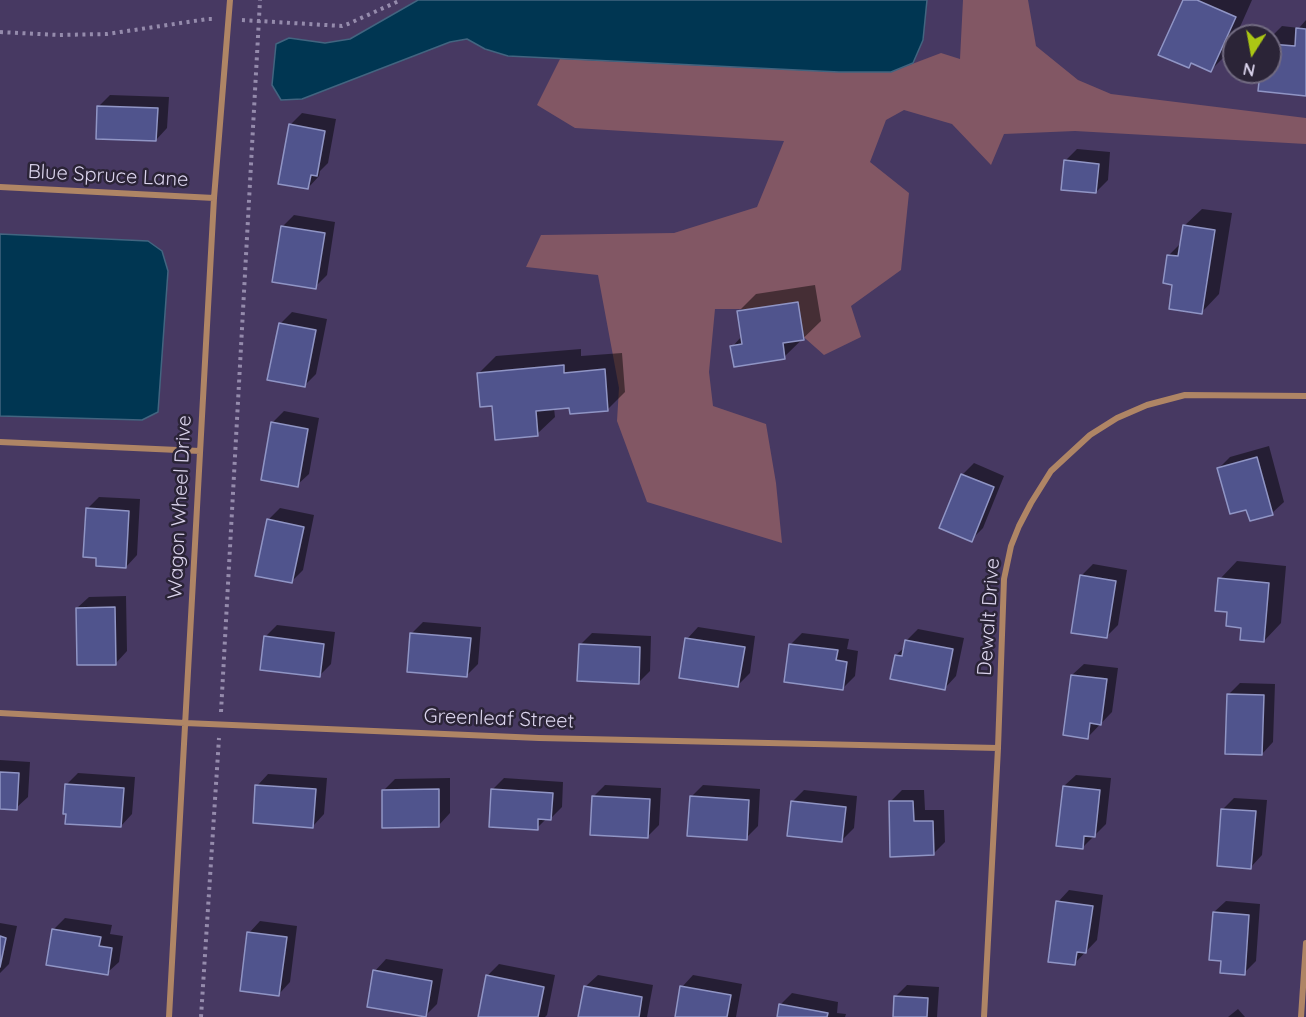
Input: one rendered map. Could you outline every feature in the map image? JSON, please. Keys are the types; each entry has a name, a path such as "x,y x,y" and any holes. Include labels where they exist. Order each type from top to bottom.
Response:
{"street":[{"name":"Wagon Wheel Drive","path":"169,1017 214,198 230,0"},
{"name":"Blue Spruce Lane","path":"0,187 214,198"},
{"name":"Dewalt Drive","path":"984,1017 1004,579 1011,546 1019,526 1052,471 1090,435 1117,418 1147,405 1185,394 1306,396"},
{"path":"0,442 200,451"},
{"name":"Greenleaf Street","path":"0,713 539,738 998,748"},
{"path":"1301,1017 1306,943"}],"path":[{"path":"222,694 260,0"},
{"path":"248,21 342,26 401,0"},
{"path":"0,32 58,35 107,34 208,19"},
{"path":"201,1017 218,754"}],"shaded area":[{"path":"963,0 1028,0 1036,46 1078,80 1111,94 1306,118 1306,144 1075,131 1004,134 991,165 952,124 904,110 886,120 870,162 909,193 901,270 851,306 861,337 824,355 772,309 715,309 709,372 713,406 766,424 776,483 782,543 647,502 617,421 619,388 598,275 526,267 541,235 674,233 757,207 784,141 575,128 537,105 560,59 839,72 891,72 941,53 960,59"}],"water":[{"path":"418,0 927,0 923,40 913,63 891,72 839,72 508,56 485,49 467,39 450,42 302,99 281,100 272,85 276,44 289,38 325,43 350,39"},
{"path":"0,234 148,241 162,251 168,271 158,412 142,420 0,416"}],"building":[{"path":"1183,0 1197,0 1236,17 1233,24 1222,24 1222,48 1211,72 1191,63 1189,68 1158,55"},
{"path":"1296,28 1306,29 1306,96 1258,91 1259,84 1282,84 1282,45 1295,46"},
{"path":"97,106 158,108 156,141 96,139"},
{"path":"289,124 325,131 317,176 311,175 308,189 278,184"},
{"path":"1064,160 1099,164 1096,193 1061,190"},
{"path":"1183,225 1215,230 1202,314 1169,309 1172,285 1163,283 1167,255 1178,256"},
{"path":"281,226 325,233 316,289 272,282"},
{"path":"798,302 804,340 783,343 785,359 734,367 730,346 742,344 737,311"},
{"path":"279,323 316,330 305,387 267,380"},
{"path":"564,365 564,373 605,369 608,411 570,414 569,408 536,411 538,436 495,440 492,406 480,407 477,373"},
{"path":"271,422 308,429 298,487 261,480"},
{"path":"1257,457 1273,515 1250,521 1246,510 1230,514 1217,468"},
{"path":"961,474 994,487 972,542 939,528"},
{"path":"86,508 129,511 126,568 96,566 96,558 83,557"},
{"path":"267,519 304,527 292,583 255,576"},
{"path":"1080,575 1116,581 1107,638 1071,633"},
{"path":"1218,578 1269,583 1264,642 1240,640 1241,628 1226,626 1227,612 1215,611"},
{"path":"115,607 116,665 77,665 76,608"},
{"path":"410,633 471,638 467,677 407,672"},
{"path":"264,636 324,644 320,677 260,670"},
{"path":"685,638 745,647 738,687 679,678"},
{"path":"905,640 953,649 945,690 890,679 895,655 902,656"},
{"path":"579,644 640,647 639,684 577,681"},
{"path":"789,644 838,650 836,660 847,662 843,690 784,682"},
{"path":"1071,675 1107,679 1101,725 1090,723 1088,739 1063,735"},
{"path":"1227,694 1264,695 1262,755 1225,754"},
{"path":"0,772 19,773 17,810 0,809"},
{"path":"65,784 124,788 121,827 65,824 66,814 63,814"},
{"path":"255,785 316,789 313,828 253,823"},
{"path":"1063,786 1100,790 1095,837 1084,836 1083,849 1056,846"},
{"path":"439,789 439,827 382,828 382,790"},
{"path":"491,789 553,793 551,820 538,819 538,830 489,827"},
{"path":"592,796 650,799 648,838 590,835"},
{"path":"690,796 749,800 747,840 687,836"},
{"path":"791,801 846,807 842,842 787,836"},
{"path":"889,801 913,801 914,821 933,821 934,855 890,857"},
{"path":"1221,809 1256,811 1251,869 1217,866"},
{"path":"1056,901 1093,906 1086,953 1077,952 1075,965 1048,962"},
{"path":"1213,912 1249,915 1245,975 1220,973 1221,961 1209,960"},
{"path":"52,929 101,937 99,946 112,948 108,975 46,965"},
{"path":"247,932 287,937 279,996 240,991"},
{"path":"0,936 6,938 0,967"},
{"path":"373,970 432,981 426,1017 367,1007"},
{"path":"486,975 544,987 538,1017 478,1017"},
{"path":"584,986 642,997 639,1017 578,1017"},
{"path":"680,986 731,995 727,1017 675,1017"},
{"path":"894,996 928,998 927,1017 893,1017"},
{"path":"779,1004 828,1013 827,1017 777,1017"}]}
